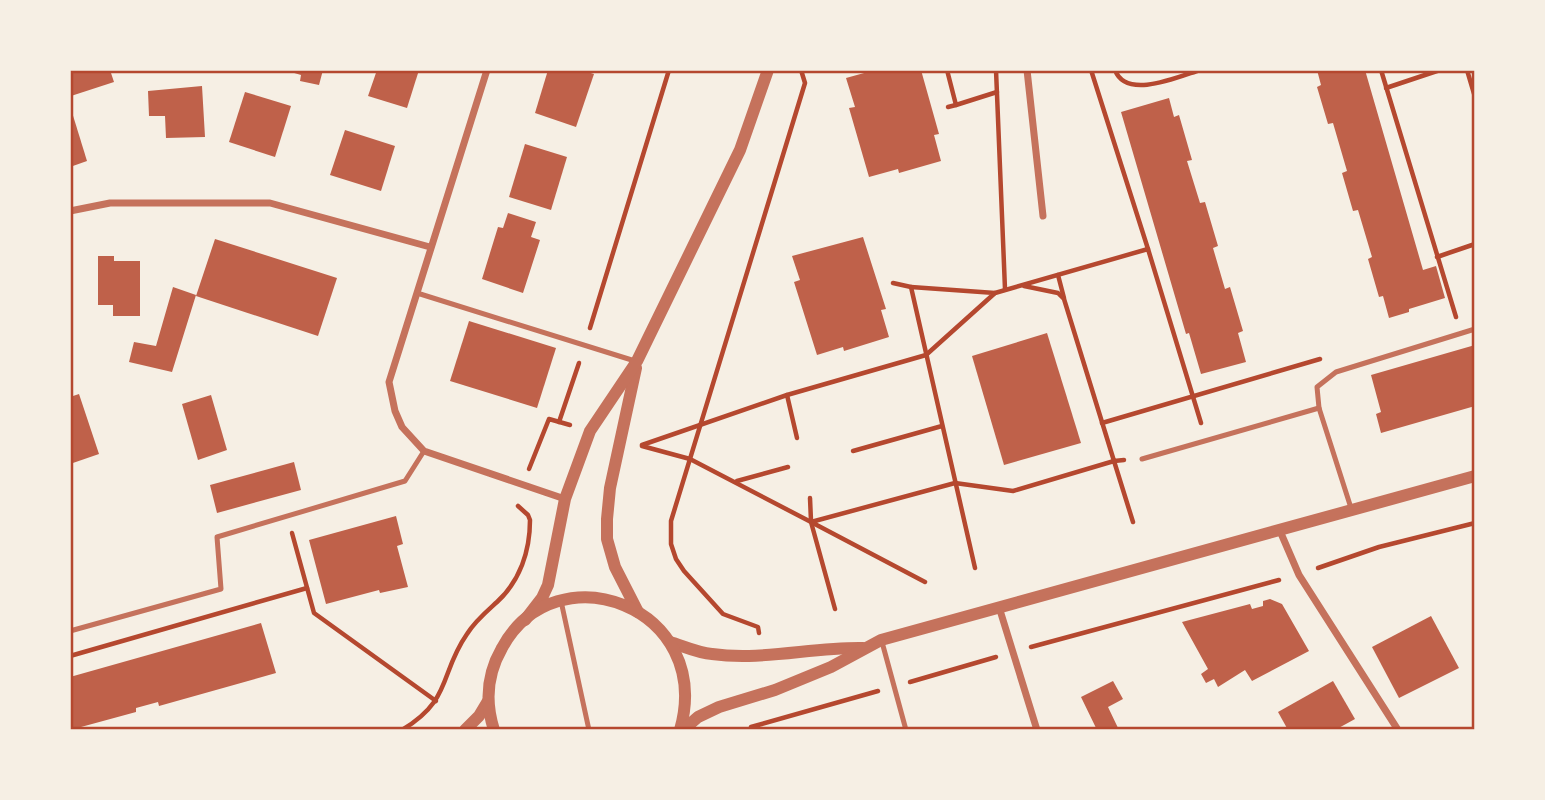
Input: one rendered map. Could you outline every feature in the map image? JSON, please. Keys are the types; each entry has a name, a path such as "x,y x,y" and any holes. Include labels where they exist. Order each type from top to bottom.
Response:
{"street":[{"path":"487,70 389,382 395,411 402,427 424,451 565,499"},
{"path":"494,730 488,701 489,685 497,656 542,598 548,585 565,499 590,431 637,361 740,150 768,70"},
{"path":"1026,70 1043,216"},
{"path":"70,211 110,203 270,203 430,247"},
{"path":"637,361 610,488 607,539 615,566 638,612"},
{"path":"682,730 719,707 775,690 881,640 1475,476"},
{"path":"1280,531 1298,575 1398,730"},
{"path":"525,620 561,601 593,598 609,600 650,620 670,642 681,663 686,687 682,730"},
{"path":"999,607 1037,730"},
{"path":"670,642 709,654 744,656 830,647 863,648"},
{"path":"465,730 479,716 488,701"}],"lane":[{"path":"417,293 637,361"},
{"path":"1352,511 1319,408 1317,387 1336,372 1475,329"},
{"path":"1142,460 1319,408"},
{"path":"70,631 221,589 217,537 405,481 424,451"},
{"path":"561,601 589,730"},
{"path":"881,640 906,730"}],"path":[{"path":"559,422 669,70"},
{"path":"676,559 671,544 671,521 805,83 802,70"},
{"path":"947,70 956,105"},
{"path":"996,70 1005,289"},
{"path":"1091,70 1208,442"},
{"path":"1115,70 1118,78 1125,83 1148,86 1200,70"},
{"path":"1381,70 1456,318 1465,316"},
{"path":"1386,88 1440,70"},
{"path":"1467,70 1475,97"},
{"path":"948,107 997,92"},
{"path":"1437,257 1475,244"},
{"path":"925,582 736,481 690,459 639,445 787,395 926,355 995,293 1148,249"},
{"path":"1058,275 1133,522"},
{"path":"893,283 911,287 995,293"},
{"path":"1021,285 1058,293 1064,299"},
{"path":"911,287 975,568"},
{"path":"1102,423 1324,357"},
{"path":"787,395 797,438"},
{"path":"853,451 942,426"},
{"path":"811,522 955,483 1013,491 1114,461 1142,460"},
{"path":"736,481 788,467"},
{"path":"402,730 427,712 436,701 467,633 499,601 520,574 530,527 528,515 517,506 523,484"},
{"path":"810,498 811,522 835,608"},
{"path":"287,516 314,613 436,701"},
{"path":"751,729 1013,652 1298,575 1379,547 1475,523"},
{"path":"70,656 307,588"}],"building":[{"path":"70,70 110,70 114,82 71,96"},
{"path":"284,70 323,70 319,85 300,81 301,75"},
{"path":"377,70 419,70 407,108 368,96"},
{"path":"548,70 581,70 594,74 576,127 535,113"},
{"path":"875,70 921,70 939,134 934,135 941,161 899,173 898,169 869,177 849,108 855,107 846,78"},
{"path":"1317,70 1365,70 1423,270 1436,266 1445,298 1389,318 1383,296 1379,297 1368,259 1372,257 1358,210 1353,211 1342,173 1347,171 1333,123 1328,124 1317,87 1321,85"},
{"path":"202,86 205,137 166,138 165,116 149,116 148,91"},
{"path":"245,92 291,106 275,157 229,142"},
{"path":"1169,98 1174,117 1179,115 1192,160 1187,161 1200,203 1205,202 1218,246 1213,248 1225,289 1230,287 1243,331 1238,333 1246,362 1201,374 1189,333 1186,334 1121,112"},
{"path":"70,110 87,161 70,167"},
{"path":"345,130 395,146 381,191 330,175"},
{"path":"525,144 567,157 551,210 509,197"},
{"path":"508,213 536,222 531,237 540,240 523,293 482,279 498,227 503,228"},
{"path":"863,237 886,309 881,310 889,337 844,351 843,347 817,355 794,282 800,280 792,256"},
{"path":"215,239 337,278 318,336 196,296"},
{"path":"98,256 114,256 114,261 140,261 140,316 113,316 113,305 98,305"},
{"path":"173,287 196,295 172,372 129,362 134,342 156,346"},
{"path":"469,321 556,348 537,408 450,381"},
{"path":"1047,333 1081,443 1004,465 972,356"},
{"path":"1475,345 1475,406 1381,433 1376,414 1381,412 1371,375"},
{"path":"79,394 99,454 70,464 70,397"},
{"path":"211,395 227,450 198,460 182,404"},
{"path":"294,462 301,490 217,513 210,485"},
{"path":"396,516 403,544 397,546 408,587 380,593 379,590 326,604 309,540"},
{"path":"1270,599 1282,604 1309,651 1252,681 1245,670 1218,687 1214,679 1206,683 1201,674 1208,669 1182,622 1250,604 1252,609 1263,606 1263,601"},
{"path":"1431,616 1459,668 1399,698 1372,647"},
{"path":"261,623 276,673 159,706 158,702 136,708 136,712 70,730 70,677"},
{"path":"1113,681 1123,699 1108,707 1119,730 1097,730 1081,697"},
{"path":"1333,681 1355,719 1335,730 1288,730 1278,712"}]}
